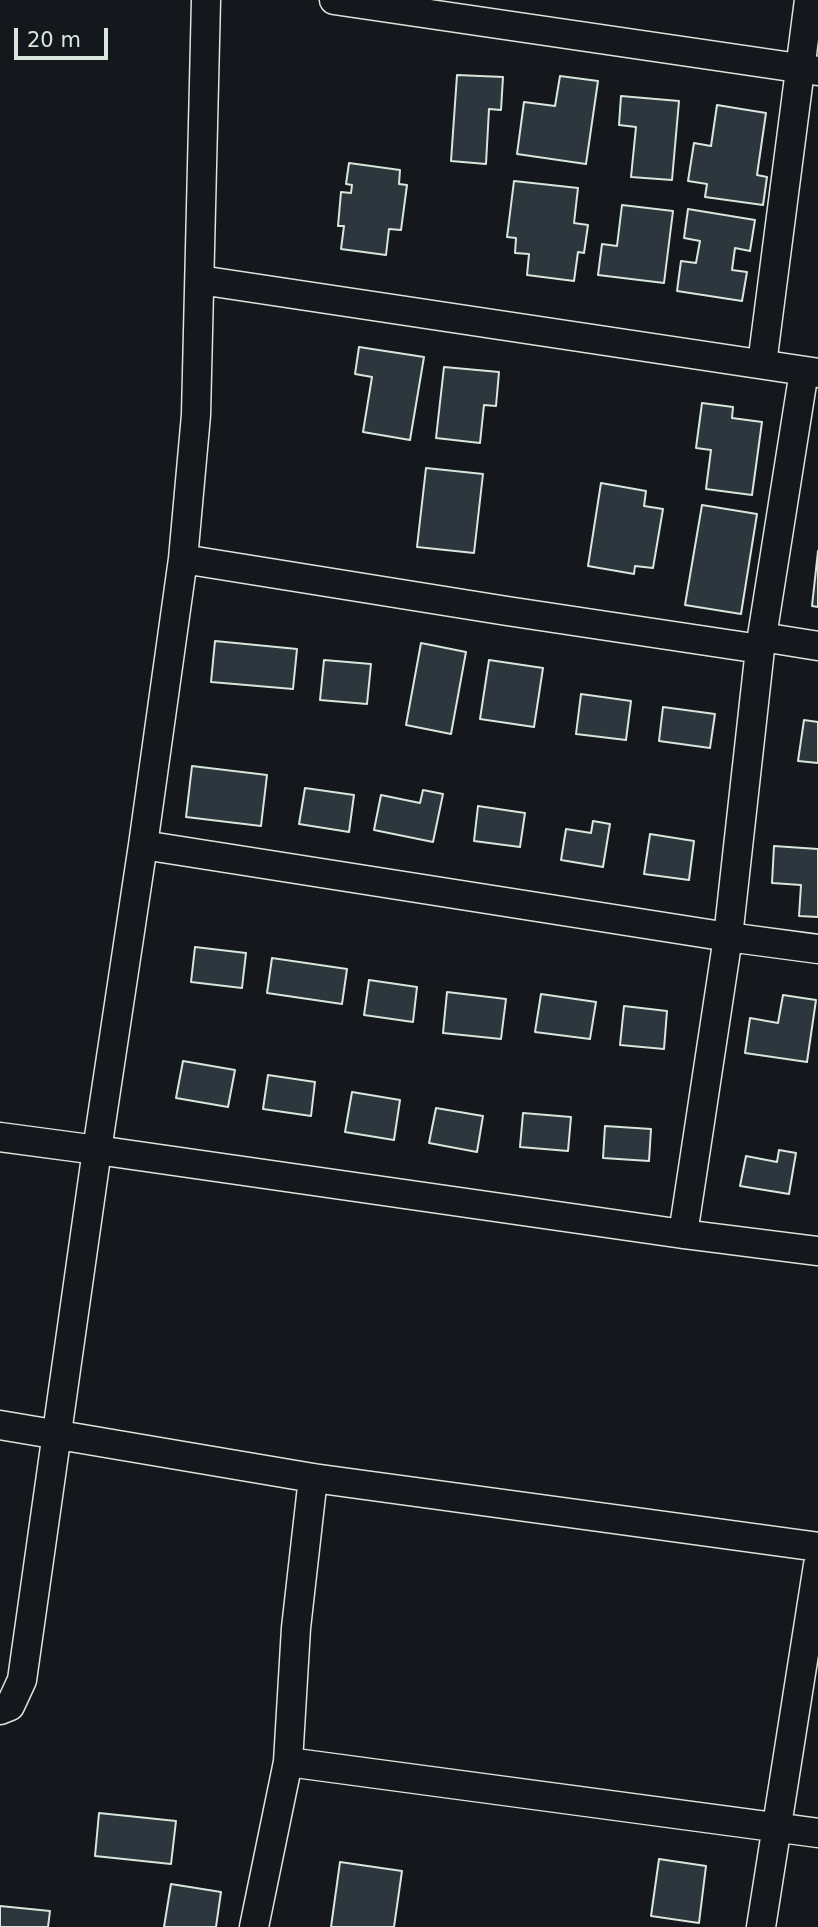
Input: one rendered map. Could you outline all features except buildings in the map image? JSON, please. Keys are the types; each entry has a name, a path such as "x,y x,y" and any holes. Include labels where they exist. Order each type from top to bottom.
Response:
{"street":[{"path":"0,1710 10,1706 22,1679 183,559 196,415 206,0"},
{"path":"334,0 809,70"},
{"path":"762,364 809,70 809,0"},
{"path":"200,280 811,372 761,643 729,937 683,1234"},
{"path":"183,559 545,617 761,643 818,646"},
{"path":"143,845 818,949"},
{"path":"0,1137 818,1251"},
{"path":"0,1425 313,1478 818,1547"},
{"path":"254,1927 288,1762 296,1628 313,1478"},
{"path":"761,1927 818,1565"},
{"path":"288,1762 818,1833"}]}
